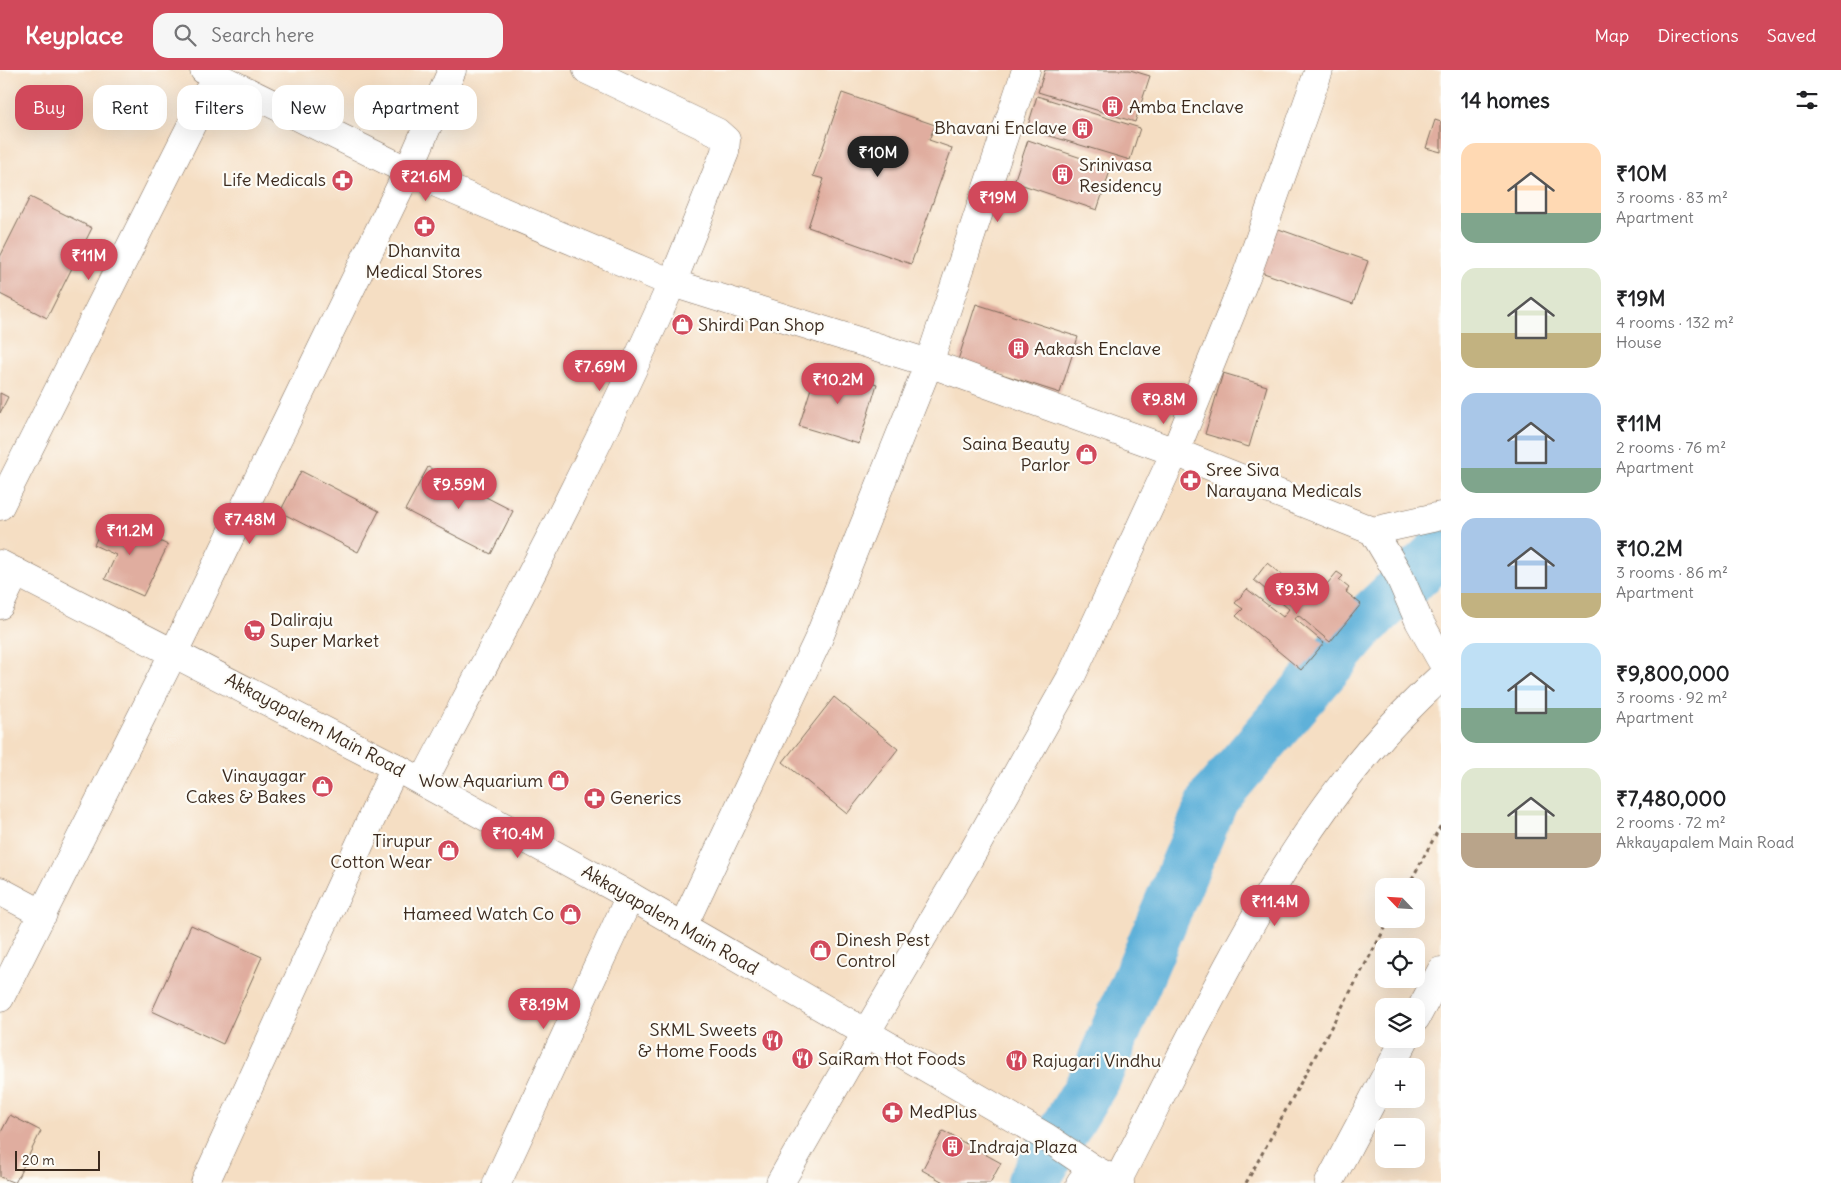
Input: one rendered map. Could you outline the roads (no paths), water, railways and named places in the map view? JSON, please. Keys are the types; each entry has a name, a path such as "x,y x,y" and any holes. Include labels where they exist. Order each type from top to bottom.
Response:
{"street":[{"path":"0,998 174,652 408,171 452,70"},
{"path":"423,782 586,468 629,381 672,283 725,152 726,140 717,132 587,70"},
{"path":"683,926 818,640 929,363 1026,70"},
{"path":"780,1183 974,850 1070,679 1176,452 1247,274 1319,70"},
{"path":"0,506 210,73 408,171 672,283 929,363 1176,452 1373,531 1441,516"},
{"path":"1373,531 1399,574 1419,621 1441,660"},
{"path":"0,605 8,568"},
{"name":"Akkayapalem Main Road","path":"8,568 395,767 630,896 1046,1137 1083,1170 1119,1182"},
{"path":"1119,1182 1242,941 1278,880 1330,801 1369,751 1409,707 1441,677"},
{"path":"205,1183 395,767"},
{"path":"0,891 43,914"},
{"path":"497,1183 630,896"},
{"path":"1425,1001 1441,971"},
{"path":"1329,1183 1375,1097"}],"waterway":[{"path":"1032,1183 1096,1077 1214,798 1363,624 1441,551"}],"place":[{"name":"Amba Enclave","path":"1113,107"},
{"name":"Bhavani Enclave","path":"1083,128"},
{"name":"Srinivasa Residency","path":"1063,175"},
{"name":"Life Medicals","path":"342,180"},
{"name":"Dhanvita Medical Stores","path":"424,226"},
{"name":"Shirdi Pan Shop","path":"682,325"},
{"name":"Aakash Enclave","path":"1018,349"},
{"name":"Saina Beauty Parlor","path":"1086,454"},
{"name":"Sree Siva Narayana Medicals","path":"1190,480"},
{"name":"Daliraju Super Market","path":"254,630"},
{"name":"Wow Aquarium","path":"559,781"},
{"name":"Vinayagar Cakes & Bakes","path":"322,786"},
{"name":"Generics","path":"594,798"},
{"name":"Tirupur Cotton Wear","path":"448,851"},
{"name":"Hameed Watch Co","path":"570,914"},
{"name":"Dinesh Pest Control","path":"820,950"},
{"name":"SKML Sweets & Home Foods","path":"773,1040"},
{"name":"SaiRam Hot Foods","path":"802,1059"},
{"name":"Rajugari Vindhu","path":"1016,1061"},
{"name":"MedPlus","path":"893,1112"},
{"name":"Indraja Plaza","path":"953,1147"}]}
